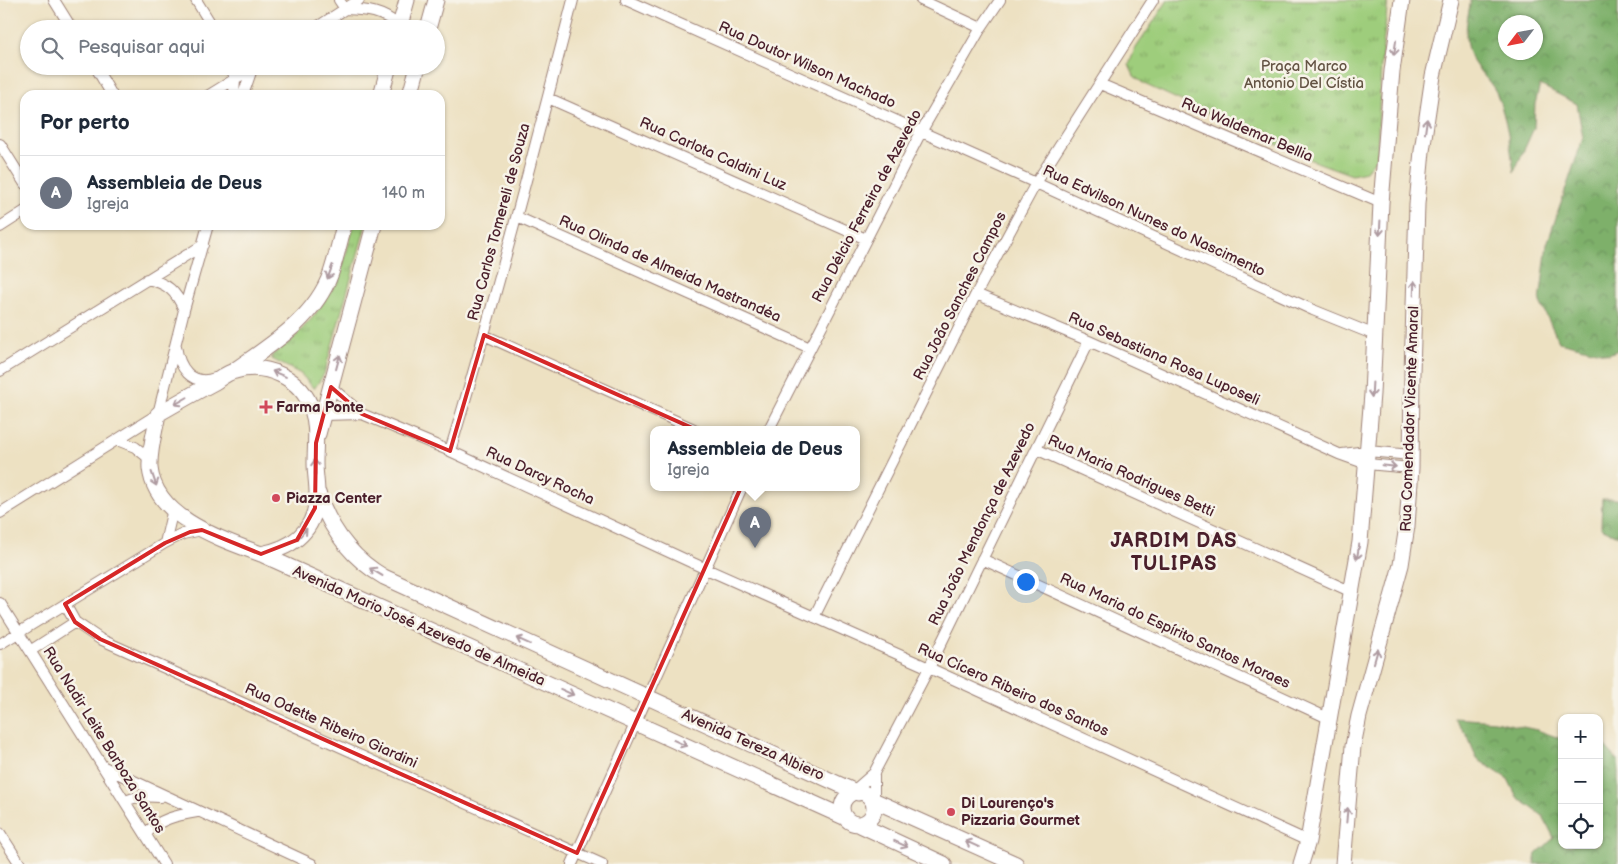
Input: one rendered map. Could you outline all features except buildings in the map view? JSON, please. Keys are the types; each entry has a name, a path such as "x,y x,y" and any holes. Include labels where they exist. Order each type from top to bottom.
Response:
{"street":[{"path":"54,0 66,20"},
{"path":"196,0 208,20"},
{"path":"324,20 342,4 359,0"},
{"path":"403,20 407,0"},
{"path":"428,20 436,0"},
{"name":"Rua Carlos Tomereli de Souza","path":"450,451 517,217 573,0"},
{"name":"Rua Doutor Wilson Machado","path":"626,0 921,132"},
{"path":"921,0 981,28"},
{"name":"Rua Délcio Ferreira de Azevedo","path":"771,426 921,132 981,28 1000,0"},
{"name":"Rua João Sanches Campos","path":"814,617 976,294 1036,183 1154,0"},
{"path":"1301,864 1308,841 1360,542 1392,70 1402,0"},
{"name":"Rua Comendador Vicente Amaral","path":"1343,864 1353,746 1358,716 1401,565 1407,526 1411,461 1418,196 1433,76 1451,0"},
{"path":"342,4 371,10 386,15 392,20"},
{"path":"100,75 109,90"},
{"path":"234,75 234,90"},
{"path":"218,90 241,75"},
{"path":"245,90 249,75"},
{"path":"382,90 387,75"},
{"path":"411,90 416,75"},
{"name":"Rua Waldemar Bellia","path":"1100,84 1382,203"},
{"name":"Rua Carlota Caldini Luz","path":"548,98 866,239"},
{"name":"Rua Edvilson Nunes do Nascimento","path":"921,132 1312,310 1375,335"},
{"path":"0,144 20,176"},
{"path":"0,227 20,214"},
{"name":"Rua Olinda de Almeida Mastrandéa","path":"517,217 810,348"},
{"path":"202,530 185,520 164,500 155,485 151,473 150,459 158,414 184,310 207,230"},
{"path":"0,513 158,414 234,371 282,337 297,324 321,292 330,274 343,230"},
{"path":"316,442 373,230"},
{"path":"0,371 203,245"},
{"path":"147,279 160,282 170,289 178,298 184,310"},
{"name":"Rua Sebastiana Rosa Luposeli","path":"976,294 1089,341 1339,454 1365,480"},
{"path":"484,335 687,426"},
{"name":"Rua João Mendonça de Azevedo","path":"863,797 929,668 1089,341"},
{"path":"176,343 177,357 181,366 186,373 199,380 206,381 234,371 266,369 290,379 297,385 309,402 316,442 315,466 318,492 312,518 303,535 290,545 261,554"},
{"name":"Rua Darcy Rocha","path":"331,386 362,414 450,451 705,568"},
{"name":"Rua Darcy Rocha","path":"323,415 362,414"},
{"path":"117,440 135,447 150,459"},
{"name":"Rua Maria Rodrigues Betti","path":"1036,449 1352,592"},
{"path":"1339,454 1411,461"},
{"path":"572,864 740,491"},
{"name":"Avenida Mario José Azevedo de Almeida","path":"318,492 327,517 345,545 370,569 647,697"},
{"path":"165,543 173,509"},
{"path":"0,644 165,543 183,534 202,530"},
{"name":"Avenida Mario José Azevedo de Almeida","path":"202,530 261,554 635,723"},
{"name":"Rua Maria do Espírito Santos Moraes","path":"982,559 1328,718"},
{"name":"Rua Cícero Ribeiro dos Santos","path":"705,568 1308,841"},
{"name":"Rua Nadir Leite Barboza Santos","path":"0,602 164,864"},
{"name":"Rua Odette Ribeiro Giardini","path":"65,604 75,622 100,639 602,864"},
{"path":"30,651 75,622"},
{"name":"Avenida Tereza Albiero","path":"647,697 863,797 1016,864"},
{"name":"Avenida Tereza Albiero","path":"635,723 944,864"},
{"path":"103,767 312,864"},
{"name":"Rua João Mendonça de Azevedo","path":"863,797 874,773"},
{"path":"124,801 134,797 145,796 169,798"},
{"path":"863,797 874,812 865,823 852,821 842,812 846,798 863,797"},
{"path":"146,834 150,828 158,823 182,814 197,812"},
{"path":"0,833 20,864"}],"highlighted area":[{"path":"484,335 755,456 577,853 100,639 75,622 65,604 165,543 190,532 202,530 261,554 297,540 315,508 316,443 331,387 362,414 450,451"}],"green space":[{"name":"Praça Marco Antonio Del Cístia","path":"1168,0 1388,0 1381,64 1377,158 1365,172 1352,175 1311,160 1144,84 1134,76 1129,65 1134,51"},
{"path":"1471,0 1618,0 1618,350 1609,354 1559,342 1540,302 1547,244 1583,138 1577,104 1540,85 1535,104 1534,128 1514,172 1506,123 1497,94 1470,56 1466,40"},
{"path":"353,230 365,230 324,374 314,389 301,374 272,359 272,355 292,340 314,316 339,279"},
{"path":"1602,499 1618,499 1618,536 1601,528"},
{"path":"1454,718 1495,721 1537,730 1558,738 1558,849 1603,849 1603,744 1618,760 1618,864 1534,864 1536,854 1554,838 1543,816 1517,797 1508,779 1477,759 1468,737"}],"place":[{"name":"Farma Ponte","path":"266,407"},
{"name":"Piazza Center","path":"276,498"},
{"name":"Assembleia de Deus","path":"755,548"},
{"name":"Di Lourenço's Pizzaria Gourmet","path":"951,812"}],"district":[{"name":"JARDIM DAS TULIPAS","path":"1174,552"}]}
